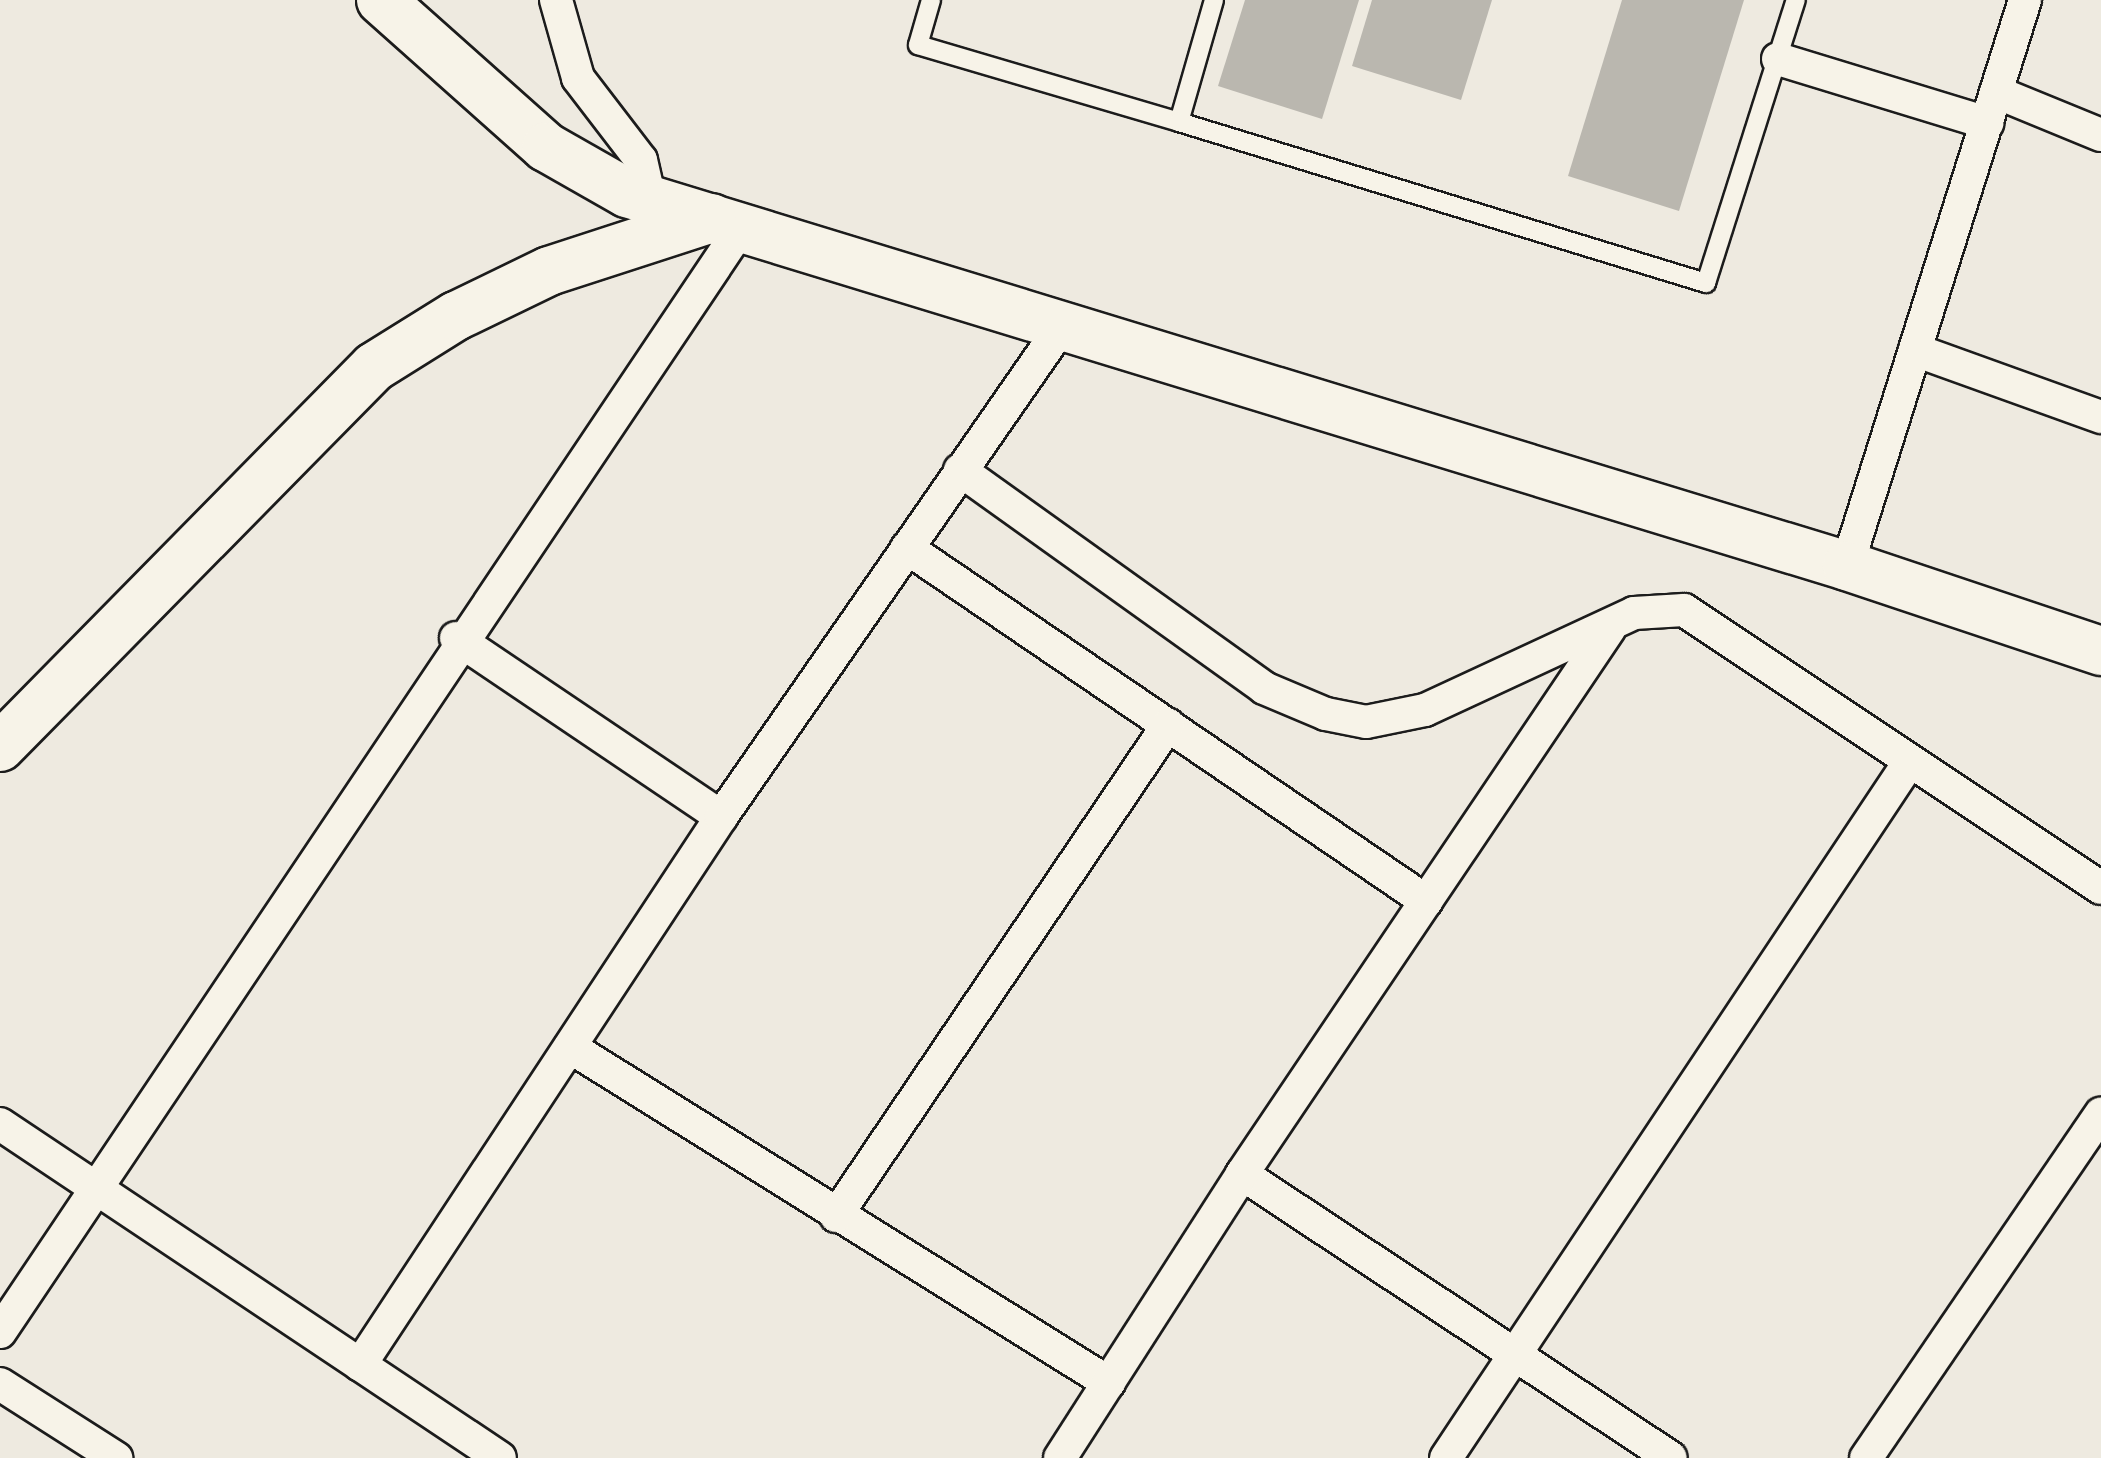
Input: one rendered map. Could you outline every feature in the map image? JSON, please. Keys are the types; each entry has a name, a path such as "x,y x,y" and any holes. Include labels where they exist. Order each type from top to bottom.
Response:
{"street":[{"path":"380,0 546,147 650,200 1848,566 2101,651"},
{"path":"556,0 578,78 642,160 650,200"},
{"path":"1848,566 2025,0"},
{"path":"1778,59 2101,134"},
{"path":"0,1332 92,1185 459,640 726,223"},
{"path":"0,746 374,368 456,316 549,271 726,223"},
{"path":"360,1365 721,817 1062,326"},
{"path":"1915,350 2101,417"},
{"path":"960,470 1264,688 1326,714 1366,722 1424,710 1634,614 1684,610 2101,888"},
{"path":"907,548 1426,901"},
{"path":"1060,1458 1242,1174 1612,624"},
{"path":"459,640 721,817"},
{"path":"836,1216 1168,725"},
{"path":"1446,1458 1910,761"},
{"path":"570,1047 1109,1383"},
{"path":"1866,1458 2101,1112"},
{"path":"0,1124 500,1458"},
{"path":"1242,1174 1671,1458"},
{"path":"0,1384 116,1458"}],"lane":[{"path":"931,0 918,44 1706,282 1796,0"},
{"path":"1178,122 1214,0"}],"building":[{"path":"1245,0 1359,0 1322,119 1218,86"},
{"path":"1372,0 1492,0 1461,100 1352,66"},
{"path":"1622,0 1744,0 1679,211 1568,176"}]}
